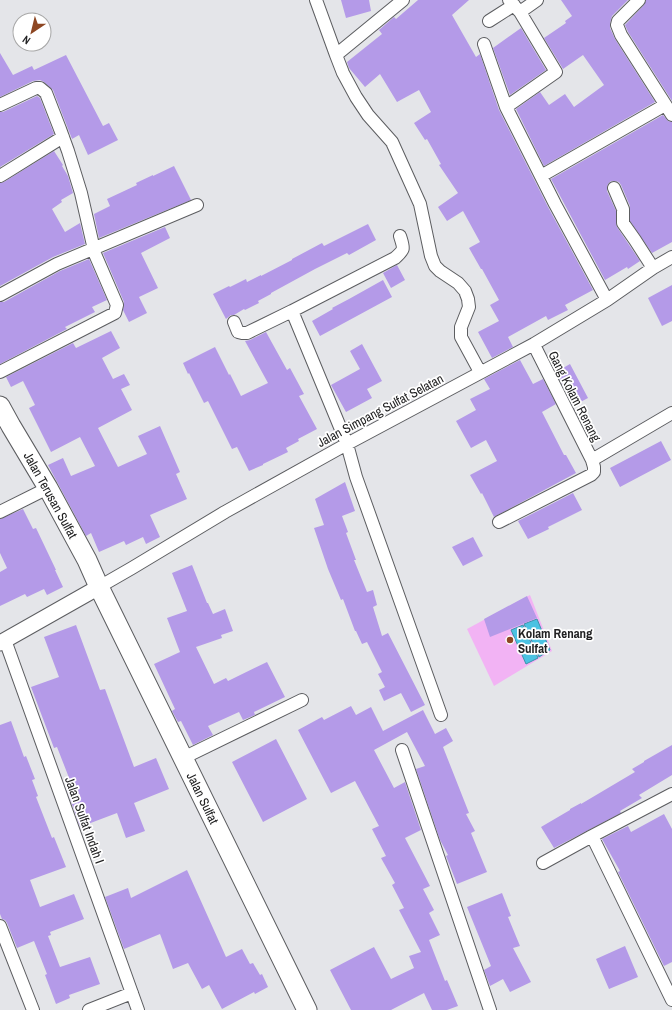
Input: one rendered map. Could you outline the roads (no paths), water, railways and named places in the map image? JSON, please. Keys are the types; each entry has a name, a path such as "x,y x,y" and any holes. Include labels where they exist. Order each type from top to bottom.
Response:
{"main road":[{"name":"Jalan Terusan Sulfat","path":"0,408 48,488 87,560 99,587"},
{"name":"Jalan Sulfat","path":"99,587 307,1010"}],"street":[{"path":"316,0 343,73 368,115 392,142 420,204 431,256 435,266 458,283 465,291 469,307 461,327 461,337 480,372"},
{"path":"336,55 403,0"},
{"path":"489,21 514,6 537,0"},
{"path":"639,0 618,21 617,25 622,36 672,115"},
{"path":"506,107 556,72 514,6"},
{"path":"484,44 506,107 541,176 608,300"},
{"path":"0,105 36,88 40,88 46,93 63,137 81,193 95,254 117,305 117,310 115,313 0,372"},
{"path":"541,176 665,104"},
{"path":"0,176 63,137"},
{"path":"614,188 623,209 623,223 653,268"},
{"path":"0,295 57,264 196,205"},
{"path":"234,322 238,332 247,333 395,258 403,251 404,248 400,236"},
{"name":"Jalan Simpang Sulfat Selatan","path":"99,587 225,512 346,444 534,344 608,300 653,268 672,257"},
{"path":"292,311 346,444 356,477 441,715"},
{"name":"Gang Kolam Renang","path":"499,522 594,472 592,460 534,344"},
{"name":"Gang Kolam Renang","path":"592,460 672,413"},
{"path":"0,512 48,488"},
{"path":"2,641 99,587"},
{"name":"Jalan Sulfat Indah I","path":"2,641 138,1010"},
{"path":"183,758 302,700"},
{"path":"402,750 490,1010"},
{"path":"543,863 672,794"},
{"path":"592,836 672,1000"},
{"path":"0,926 33,1010"},
{"path":"89,1010 132,993"}],"water":[{"path":"537,619 550,650 539,657 524,624"},
{"path":"523,625 538,658 526,664 511,630"}],"place":[{"name":"Kolam Renang Sulfat","path":"510,640"}]}
